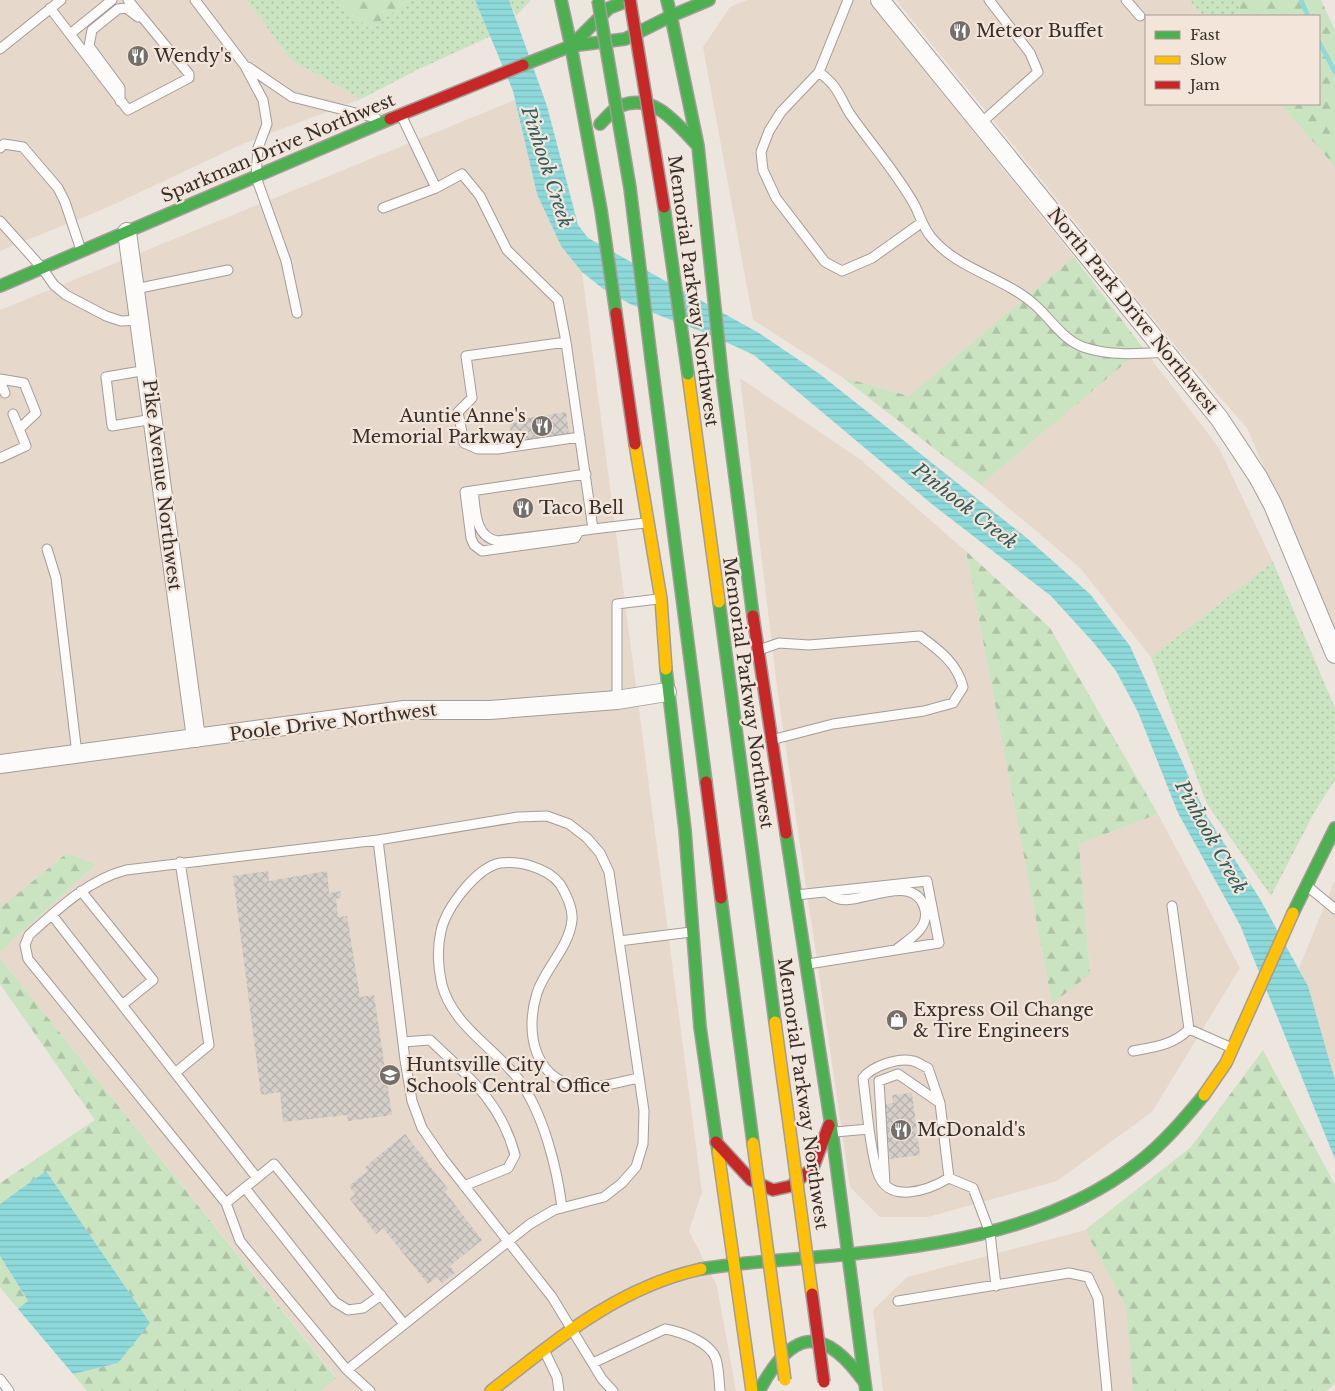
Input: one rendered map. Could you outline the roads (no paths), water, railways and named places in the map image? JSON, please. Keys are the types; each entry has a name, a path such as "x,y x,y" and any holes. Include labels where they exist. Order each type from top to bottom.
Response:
{"main road":[{"path":"561,0 602,210 647,523 661,599 667,692 685,830 700,1027 732,1264 752,1391"},
{"path":"598,0 630,188 786,1386"},
{"name":"Sparkman Drive Northwest","path":"571,46 609,8 630,0"},
{"name":"Memorial Parkway Northwest","path":"630,0 659,170 688,374 824,1386"},
{"path":"667,0 672,16 698,146 722,376 757,650 773,740 794,895 831,1127 866,1387"},
{"name":"Sparkman Drive Northwest","path":"0,286 82,253 401,114 571,46 625,39 709,0"},
{"path":"591,152 601,122 619,106 642,100 665,112 698,146"},
{"path":"491,1391 502,1387 544,1350 596,1312 652,1283 703,1268 849,1254 937,1243 990,1233 1038,1219 1085,1199 1121,1177 1150,1155 1174,1129 1222,1070 1252,1010 1306,884 1335,828"},
{"path":"716,1142 751,1180 773,1190 791,1186 813,1168 831,1127"},
{"path":"759,1391 774,1364 793,1347 810,1341 832,1346 850,1361 866,1387"}],"street":[{"name":"North Park Drive Northwest","path":"880,0 1219,418 1258,477 1273,505 1335,654"},
{"name":"Pike Avenue Northwest","path":"127,232 196,738"},
{"name":"Poole Drive Northwest","path":"0,764 404,710 490,710 617,700 667,692"}],"lane":[{"path":"0,49 61,0"},
{"path":"70,34 112,0"},
{"path":"50,8 128,110 189,78 189,74 128,0"},
{"path":"195,0 245,66 263,100 267,124 258,148 256,177 286,261 296,313"},
{"path":"848,0 819,72 781,112 761,152 764,170 776,198 825,262 842,271 872,258 921,223"},
{"path":"981,123 1038,72 1030,52 989,0"},
{"path":"1126,0 1140,16"},
{"path":"120,101 120,88 89,46 92,30 118,9 126,8 149,24"},
{"path":"245,66 292,97 386,121"},
{"path":"819,72 833,85 848,112 900,181 915,205 921,223 941,248 966,265 1017,291 1076,343 1104,352 1139,354 1166,352"},
{"path":"401,114 436,188"},
{"path":"0,148 4,144 23,147 58,188 65,202 82,253"},
{"path":"384,208 436,188 462,174 480,196 507,250 558,300 594,529"},
{"path":"0,221 42,268 54,285 66,295 106,316 121,321 140,320"},
{"path":"135,289 228,270"},
{"path":"566,342 466,356 472,398 458,412 464,443 478,449 498,449 580,437"},
{"path":"147,370 106,377 112,426 153,419"},
{"path":"5,393 0,380 24,383 36,413 19,429"},
{"path":"0,458 26,446 13,414"},
{"path":"469,492 586,474"},
{"path":"469,492 478,527 490,539 497,541 647,523"},
{"path":"469,492 471,538 474,545 482,551 576,538 579,531"},
{"path":"47,549 56,578 77,754"},
{"path":"617,700 617,604 661,599"},
{"path":"757,650 779,643 809,645 920,636 950,661 959,672 963,687 953,702 924,711 833,724 773,740"},
{"path":"347,1370 530,1224 554,1210 604,1197 636,1167 643,1144 644,1111 610,872 600,853 570,824 547,816 518,817 378,840 180,862 126,870 105,876 81,892 29,935 25,945 28,959 226,1203 240,1241 347,1370 370,1391"},
{"path":"378,840 412,1101 422,1128 464,1186 552,1297 602,1379 613,1391"},
{"path":"175,1073 209,1045 180,862"},
{"path":"562,1208 558,1177 535,1110 520,1081 499,1057 469,1029 454,1010 442,986 438,959 441,930 455,900 475,878 499,863 522,864 542,869 559,883 568,901 572,920 565,942 547,970 536,994 532,1025 535,1051 544,1068 561,1081 585,1087 638,1078"},
{"path":"794,895 927,881 939,943 806,964"},
{"path":"1306,884 1335,910"},
{"path":"826,892 840,900 907,890 917,895 924,903 927,916 925,925 896,950"},
{"path":"81,892 153,980 122,1005"},
{"path":"1172,906 1189,1029"},
{"path":"52,915 257,1178"},
{"path":"619,941 693,932"},
{"path":"1189,1029 1232,1049"},
{"path":"1133,1051 1171,1042 1180,1038 1189,1029"},
{"path":"403,1042 430,1040 468,1075 492,1102 509,1132 515,1155 508,1168 464,1186"},
{"path":"912,1061 928,1068 940,1103 948,1178 931,1188 901,1193 885,1186 877,1172 869,1129 863,1078 869,1070 878,1065 912,1061"},
{"path":"885,1186 879,1081 898,1074 940,1103"},
{"path":"831,1127 869,1129"},
{"path":"226,1203 274,1164 404,1324"},
{"path":"948,1178 973,1188 990,1233 996,1286"},
{"path":"245,1188 335,1302 348,1310 363,1308 381,1295"},
{"path":"898,1301 1069,1273 1088,1277 1098,1298 1106,1391"},
{"path":"593,1363 665,1329 676,1331 710,1348 716,1359 720,1391"},
{"path":"544,1350 557,1377 559,1391"},
{"path":"0,1379 9,1391"}],"water":[{"name":"Pinhook Creek","path":"475,0 509,0 547,106 578,225 588,238 759,333 821,375 1028,539 1090,594 1130,646 1206,815 1260,899 1308,986 1335,1080 1335,1159 1240,925 1178,813 1138,712 1116,671 1093,642 1051,596 933,505 754,355 708,334 630,304 602,288 582,272 561,246 537,194 513,91"},
{"path":"46,1171 150,1323 118,1363 73,1374 18,1309 28,1301 0,1256 0,1204"}],"waterway":[{"path":"1301,0 1308,15"},
{"path":"1320,44 1335,72"}],"place":[{"name":"Meteor Buffet","path":"960,31"},
{"name":"Wendy's","path":"138,56"},
{"name":"Auntie Anne's Memorial Parkway","path":"542,426"},
{"name":"Taco Bell","path":"523,508"},
{"name":"Express Oil Change & Tire Engineers","path":"897,1020"},
{"name":"Huntsville City Schools Central Office","path":"390,1075"},
{"name":"McDonald's","path":"901,1130"}]}
